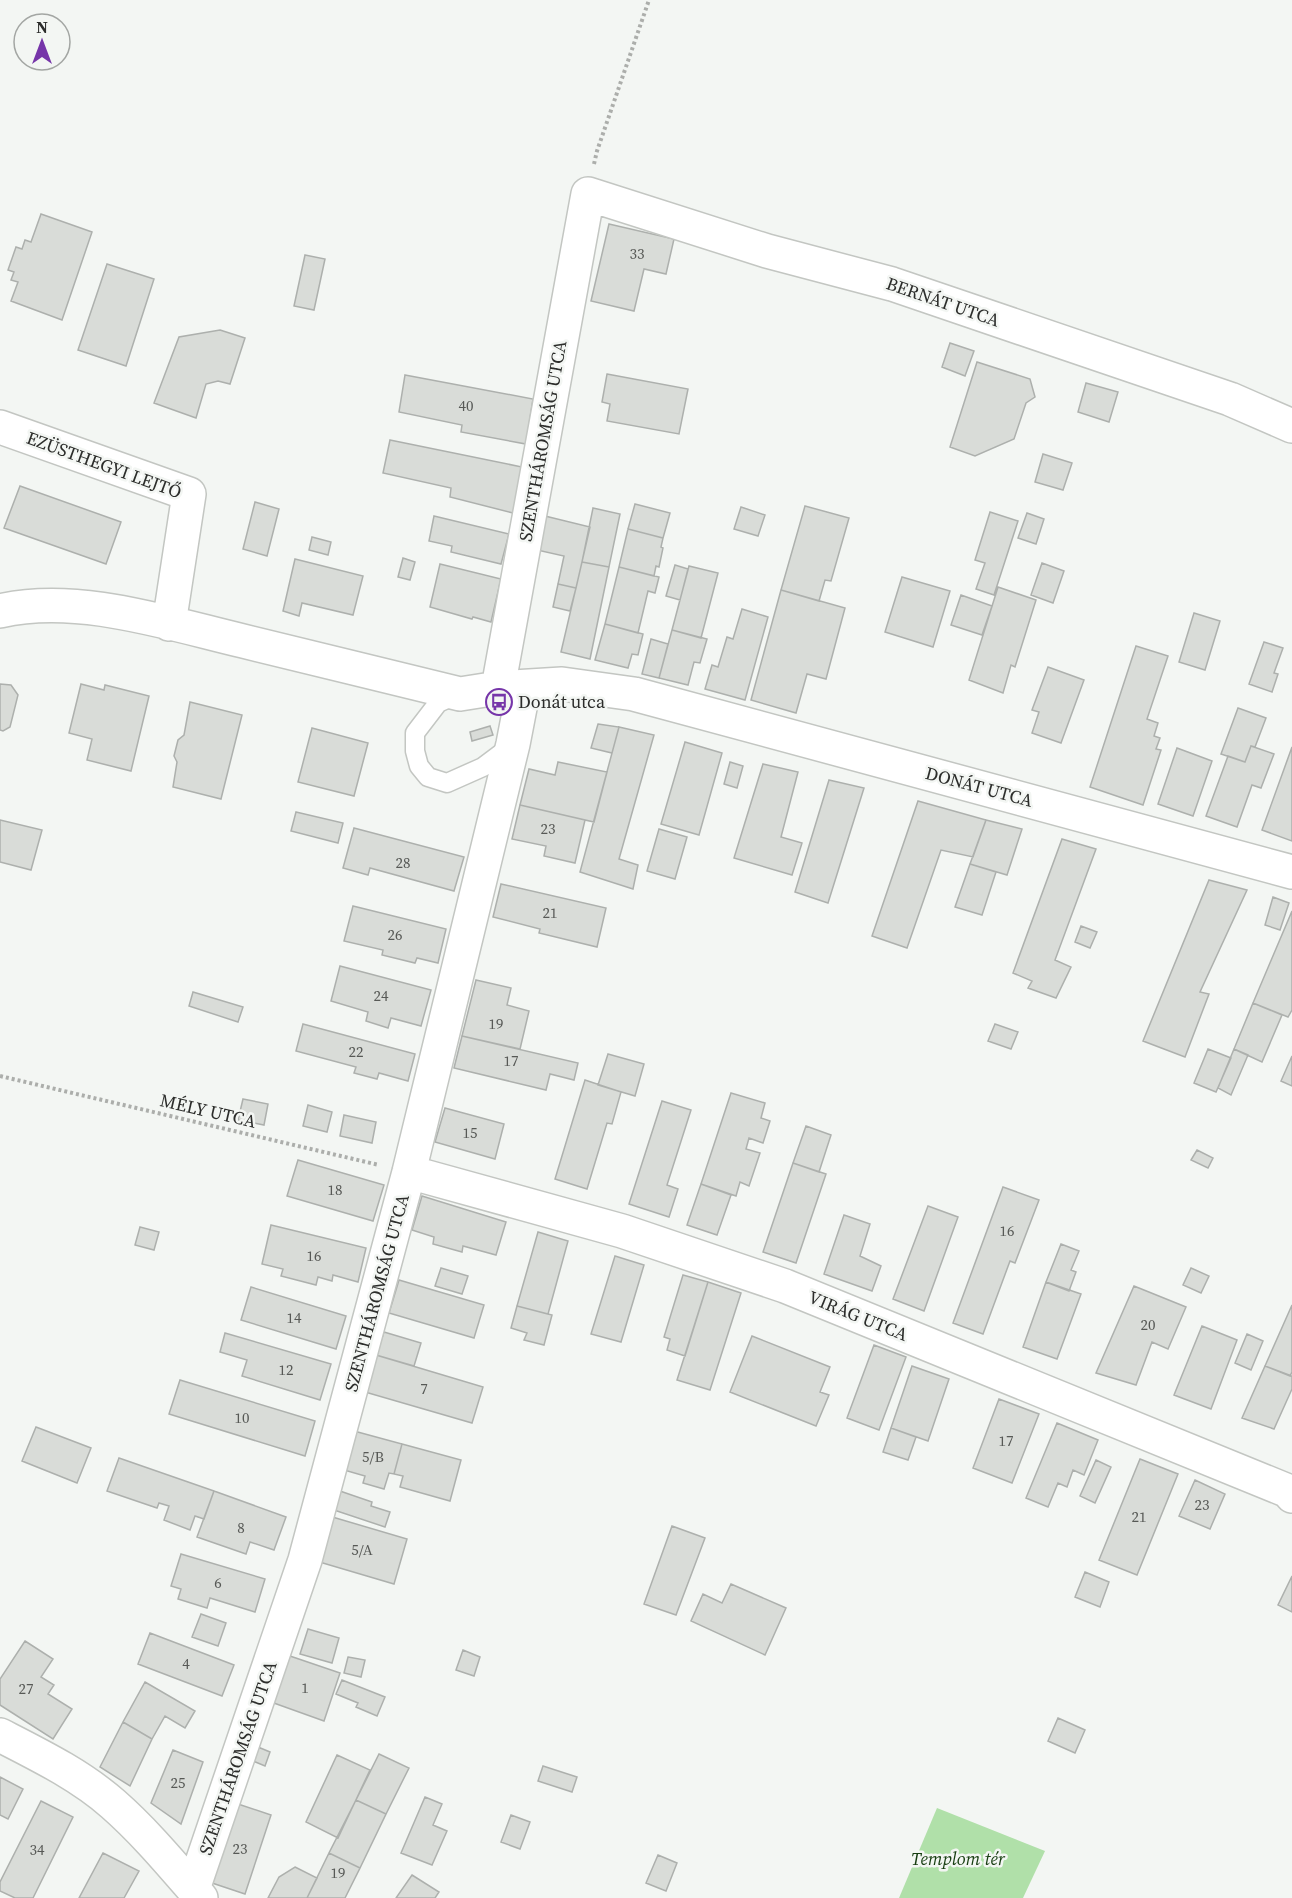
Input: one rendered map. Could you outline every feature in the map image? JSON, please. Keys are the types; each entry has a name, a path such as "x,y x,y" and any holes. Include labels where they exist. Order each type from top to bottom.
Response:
{"street":[{"name":"BERNÁT UTCA","path":"588,195 767,251 892,284 1230,399 1292,426"},
{"name":"SZENTHÁROMSÁG UTCA","path":"197,1893 305,1560 409,1172 513,744 511,687 588,195"},
{"name":"EZÜSTHEGYI LEJTŐ","path":"0,427 189,494 169,624"},
{"path":"0,611 18,607 68,606 132,615 460,693 511,687"},
{"name":"DONÁT UTCA","path":"511,687 562,684 634,693 1292,872"},
{"name":"VIRÁG UTCA","path":"409,1172 622,1231 784,1286 1290,1490"},
{"path":"0,1735 59,1766 113,1804 197,1893"}],"lane":[{"path":"460,693 438,703 415,733 415,751 419,766 428,777 447,783 483,767 513,744"}],"path":[{"path":"588,195 597,151 649,0"},
{"name":"MÉLY UTCA","path":"0,1076 409,1172"}],"green space":[{"name":"Templom tér","path":"937,1808 1045,1851 1023,1898 899,1898"}],"building":[{"path":"41,214 92,232 62,320 11,301 18,282 11,280 14,272 8,270 16,247 22,249 25,240 31,242"},
{"path":"609,224 674,239 666,274 644,269 634,311 591,301"},
{"path":"305,255 325,259 314,310 294,306"},
{"path":"107,264 154,279 126,366 78,350"},
{"path":"220,330 245,338 230,384 218,381 206,384 196,418 154,403 179,337"},
{"path":"950,343 974,351 965,376 942,367"},
{"path":"977,362 1030,379 1035,397 1026,403 1014,439 975,456 950,447"},
{"path":"607,374 688,389 679,434 607,421 610,404 602,402"},
{"path":"405,375 533,399 526,444 461,432 462,425 399,412"},
{"path":"1086,383 1118,392 1109,422 1078,412"},
{"path":"390,440 522,467 513,513 450,497 451,488 383,473"},
{"path":"1043,454 1072,463 1063,490 1035,482"},
{"path":"20,486 121,522 106,564 4,528"},
{"path":"255,502 279,509 267,556 243,549"},
{"path":"635,504 670,513 663,538 628,529"},
{"path":"805,506 849,518 831,581 825,580 819,601 781,590"},
{"path":"741,507 765,515 758,536 734,529"},
{"path":"593,508 620,514 609,567 582,562"},
{"path":"990,512 1018,521 994,595 976,589 985,563 975,560"},
{"path":"1027,513 1044,519 1036,544 1018,538"},
{"path":"434,516 509,534 501,564 451,552 452,546 429,541"},
{"path":"545,516 590,527 576,588 558,584 564,556 537,550"},
{"path":"628,529 663,538 659,567 656,566 654,576 619,567"},
{"path":"312,537 331,542 328,555 309,550"},
{"path":"403,558 415,562 410,580 398,577"},
{"path":"295,559 363,576 353,615 302,603 299,616 283,611"},
{"path":"582,562 609,567 590,659 561,652"},
{"path":"1042,563 1064,571 1053,603 1031,595"},
{"path":"440,564 501,579 491,622 430,607"},
{"path":"675,565 688,569 680,600 666,596"},
{"path":"689,566 718,573 701,638 672,630"},
{"path":"619,567 659,577 655,593 648,591 638,633 605,624"},
{"path":"902,577 950,591 933,647 885,632"},
{"path":"558,584 576,588 570,611 553,607"},
{"path":"998,587 1036,600 1015,667 1011,665 1003,693 969,680"},
{"path":"781,590 845,608 826,679 807,674 796,713 751,700"},
{"path":"961,595 992,606 982,635 951,625"},
{"path":"742,609 768,617 745,700 705,689 712,665 718,667 727,637 733,639"},
{"path":"1194,613 1220,621 1205,670 1179,662"},
{"path":"605,624 643,634 638,655 632,654 628,668 595,660"},
{"path":"672,630 707,639 700,663 694,662 688,685 659,678"},
{"path":"651,639 668,644 659,678 642,674"},
{"path":"1264,642 1283,648 1274,673 1278,674 1272,692 1249,684"},
{"path":"1136,646 1168,656 1147,719 1158,723 1154,736 1160,738 1156,749 1161,750 1143,805 1090,787"},
{"path":"1048,667 1084,680 1061,743 1032,733 1039,712 1032,710"},
{"path":"0,684 11,685 18,695 10,727 3,731 0,730"},
{"path":"81,684 104,690 105,685 149,696 131,771 87,760 92,739 69,733"},
{"path":"190,702 242,715 221,799 173,787 177,762 174,756 178,740 184,735"},
{"path":"1238,708 1266,718 1255,747 1251,746 1245,762 1221,754"},
{"path":"598,724 619,727 612,753 591,748"},
{"path":"490,726 493,735 472,741 470,732"},
{"path":"619,727 654,735 619,859 638,865 633,889 580,872"},
{"path":"312,728 368,743 354,796 298,782"},
{"path":"685,742 722,753 699,835 661,824"},
{"path":"1251,746 1274,754 1261,788 1252,785 1237,827 1206,816 1228,756 1245,762"},
{"path":"1292,747 1292,841 1262,830"},
{"path":"1177,748 1212,761 1193,816 1158,804"},
{"path":"558,762 607,772 594,822 520,805 529,769 555,775"},
{"path":"730,762 743,766 737,788 724,784"},
{"path":"763,764 798,772 781,837 802,843 792,875 734,858"},
{"path":"829,780 864,788 828,903 795,892"},
{"path":"918,801 986,820 973,857 941,850 907,948 872,936"},
{"path":"520,805 585,820 575,863 544,856 546,846 512,839"},
{"path":"296,812 343,823 338,843 291,831"},
{"path":"0,820 42,830 31,870 0,862"},
{"path":"986,820 1022,829 1007,875 970,864"},
{"path":"354,828 464,857 454,891 370,868 368,875 343,868"},
{"path":"659,829 687,837 675,879 647,871"},
{"path":"1062,839 1096,849 1055,960 1071,967 1056,998 1028,988 1032,981 1013,973"},
{"path":"970,864 996,872 982,915 955,907"},
{"path":"1209,880 1247,890 1200,992 1209,994 1185,1057 1143,1041"},
{"path":"501,884 606,908 597,947 539,933 540,929 493,917"},
{"path":"1273,897 1289,903 1280,930 1265,925"},
{"path":"353,906 446,929 438,963 417,958 415,963 382,955 383,950 344,941"},
{"path":"1292,911 1292,1010 1288,1017 1253,1003"},
{"path":"1081,926 1097,932 1090,948 1075,942"},
{"path":"340,966 431,990 421,1026 391,1018 388,1028 366,1021 368,1012 331,1001"},
{"path":"476,980 511,988 507,1005 529,1011 520,1049 462,1036"},
{"path":"193,992 243,1007 238,1022 189,1006"},
{"path":"1253,1003 1282,1015 1262,1062 1234,1049"},
{"path":"303,1024 415,1054 408,1081 379,1073 377,1079 354,1073 356,1067 296,1051"},
{"path":"995,1024 1018,1032 1011,1049 988,1041"},
{"path":"462,1036 578,1063 574,1080 550,1074 546,1090 454,1068"},
{"path":"1208,1049 1231,1058 1216,1092 1194,1083"},
{"path":"1234,1049 1248,1055 1231,1095 1218,1088"},
{"path":"608,1054 644,1064 635,1096 598,1085"},
{"path":"1292,1056 1292,1086 1281,1081"},
{"path":"585,1080 621,1092 612,1124 607,1123 587,1189 555,1179"},
{"path":"731,1093 765,1103 761,1118 770,1121 763,1143 749,1138 746,1149 760,1153 749,1186 740,1182 736,1196 701,1184"},
{"path":"243,1099 268,1104 264,1125 238,1120"},
{"path":"662,1101 691,1110 667,1185 678,1189 669,1217 629,1204"},
{"path":"308,1105 332,1112 327,1132 303,1126"},
{"path":"445,1108 504,1124 495,1159 435,1142"},
{"path":"344,1115 376,1122 372,1143 340,1136"},
{"path":"806,1126 831,1135 819,1172 793,1163"},
{"path":"1197,1150 1213,1158 1208,1168 1191,1160"},
{"path":"298,1160 384,1185 373,1221 287,1196"},
{"path":"793,1163 826,1174 796,1263 763,1252"},
{"path":"701,1184 731,1195 717,1235 687,1225"},
{"path":"1003,1187 1039,1200 1015,1263 1010,1261 983,1334 953,1323"},
{"path":"422,1196 506,1222 496,1255 463,1246 462,1252 433,1244 434,1237 412,1230"},
{"path":"928,1206 958,1217 924,1311 893,1299"},
{"path":"844,1215 870,1224 860,1256 881,1266 872,1291 824,1274"},
{"path":"271,1225 366,1248 358,1282 333,1275 332,1281 318,1277 316,1285 281,1276 283,1269 262,1264"},
{"path":"140,1227 159,1232 154,1250 135,1245"},
{"path":"538,1232 568,1241 548,1314 517,1306"},
{"path":"1061,1244 1079,1251 1071,1270 1076,1272 1069,1291 1046,1282"},
{"path":"615,1256 644,1265 621,1342 591,1334"},
{"path":"441,1268 468,1276 462,1294 435,1286"},
{"path":"1191,1268 1209,1276 1201,1293 1183,1285"},
{"path":"683,1275 708,1282 685,1356 667,1350 670,1339 664,1337"},
{"path":"399,1280 484,1305 474,1338 389,1313"},
{"path":"708,1282 741,1293 710,1390 677,1380"},
{"path":"1046,1282 1081,1294 1057,1359 1023,1347"},
{"path":"1134,1286 1186,1307 1168,1349 1152,1342 1136,1385 1096,1373"},
{"path":"251,1287 346,1316 336,1349 241,1320"},
{"path":"1292,1305 1292,1372 1290,1376 1265,1366"},
{"path":"517,1306 552,1315 544,1345 524,1340 527,1333 511,1328"},
{"path":"1202,1326 1237,1340 1211,1409 1174,1395"},
{"path":"384,1332 421,1343 414,1366 376,1355"},
{"path":"225,1333 331,1364 320,1400 242,1376 247,1360 220,1352"},
{"path":"1247,1334 1263,1341 1251,1370 1235,1363"},
{"path":"752,1336 830,1367 820,1392 829,1395 816,1426 730,1392"},
{"path":"874,1345 906,1357 879,1430 847,1418"},
{"path":"376,1355 483,1387 472,1423 365,1392"},
{"path":"912,1366 949,1379 928,1441 891,1428"},
{"path":"1265,1366 1292,1376 1292,1389 1274,1429 1242,1418"},
{"path":"180,1380 315,1421 305,1456 169,1414"},
{"path":"999,1399 1039,1414 1012,1483 973,1468"},
{"path":"1057,1423 1098,1440 1084,1475 1073,1470 1067,1487 1058,1483 1048,1507 1026,1498"},
{"path":"36,1427 91,1448 77,1483 22,1461"},
{"path":"891,1428 916,1437 908,1460 883,1452"},
{"path":"354,1431 402,1444 394,1474 389,1473 384,1489 363,1483 365,1476 344,1470"},
{"path":"402,1444 461,1460 450,1501 400,1487 403,1476 394,1474"},
{"path":"119,1458 214,1491 204,1519 195,1516 190,1530 164,1520 169,1506 159,1503 157,1508 107,1491"},
{"path":"1140,1459 1178,1474 1137,1575 1099,1560"},
{"path":"1096,1460 1111,1467 1095,1503 1080,1496"},
{"path":"1195,1480 1225,1494 1210,1529 1179,1516"},
{"path":"337,1490 372,1502 371,1506 390,1512 385,1527 331,1509"},
{"path":"214,1491 286,1517 274,1550 250,1542 246,1554 197,1537"},
{"path":"329,1516 407,1539 394,1584 316,1561"},
{"path":"672,1526 705,1538 676,1615 644,1604"},
{"path":"181,1554 265,1579 255,1612 210,1598 207,1608 178,1599 181,1589 171,1586"},
{"path":"1085,1572 1109,1582 1100,1607 1075,1597"},
{"path":"1292,1576 1292,1612 1278,1605"},
{"path":"731,1584 786,1608 765,1655 691,1621 703,1594 722,1603"},
{"path":"201,1614 226,1623 218,1646 192,1637"},
{"path":"308,1629 339,1638 332,1663 300,1654"},
{"path":"150,1633 234,1665 222,1696 138,1664"},
{"path":"25,1641 53,1659 41,1677 54,1685 48,1694 72,1709 53,1739 0,1705 0,1679"},
{"path":"463,1650 480,1657 474,1676 456,1670"},
{"path":"287,1655 340,1673 324,1721 271,1702"},
{"path":"348,1657 365,1660 361,1677 344,1673"},
{"path":"342,1680 385,1697 377,1716 356,1707 358,1703 336,1694"},
{"path":"145,1682 195,1711 185,1728 165,1716 152,1739 123,1722"},
{"path":"1058,1718 1085,1730 1075,1753 1048,1741"},
{"path":"123,1722 152,1739 130,1786 100,1767"},
{"path":"258,1747 270,1752 265,1766 253,1761"},
{"path":"173,1750 203,1762 181,1824 151,1803"},
{"path":"379,1754 409,1768 386,1814 356,1800"},
{"path":"337,1755 370,1770 338,1838 306,1822"},
{"path":"543,1766 577,1777 572,1792 538,1781"},
{"path":"0,1777 23,1789 8,1819 0,1815"},
{"path":"425,1797 442,1804 433,1825 447,1831 432,1865 401,1853"},
{"path":"356,1800 386,1814 360,1868 329,1853"},
{"path":"41,1801 73,1817 33,1898 15,1898 0,1891 0,1882"},
{"path":"235,1803 271,1815 245,1894 209,1882"},
{"path":"511,1815 530,1822 520,1849 501,1842"},
{"path":"103,1853 139,1871 124,1898 79,1898"},
{"path":"329,1853 360,1868 345,1898 307,1898"},
{"path":"658,1855 677,1863 666,1891 646,1883"},
{"path":"295,1867 317,1878 307,1898 268,1898 279,1877"},
{"path":"412,1875 439,1892 435,1898 396,1898"}],"place":[{"name":"Donát utca","path":"499,702"}]}
